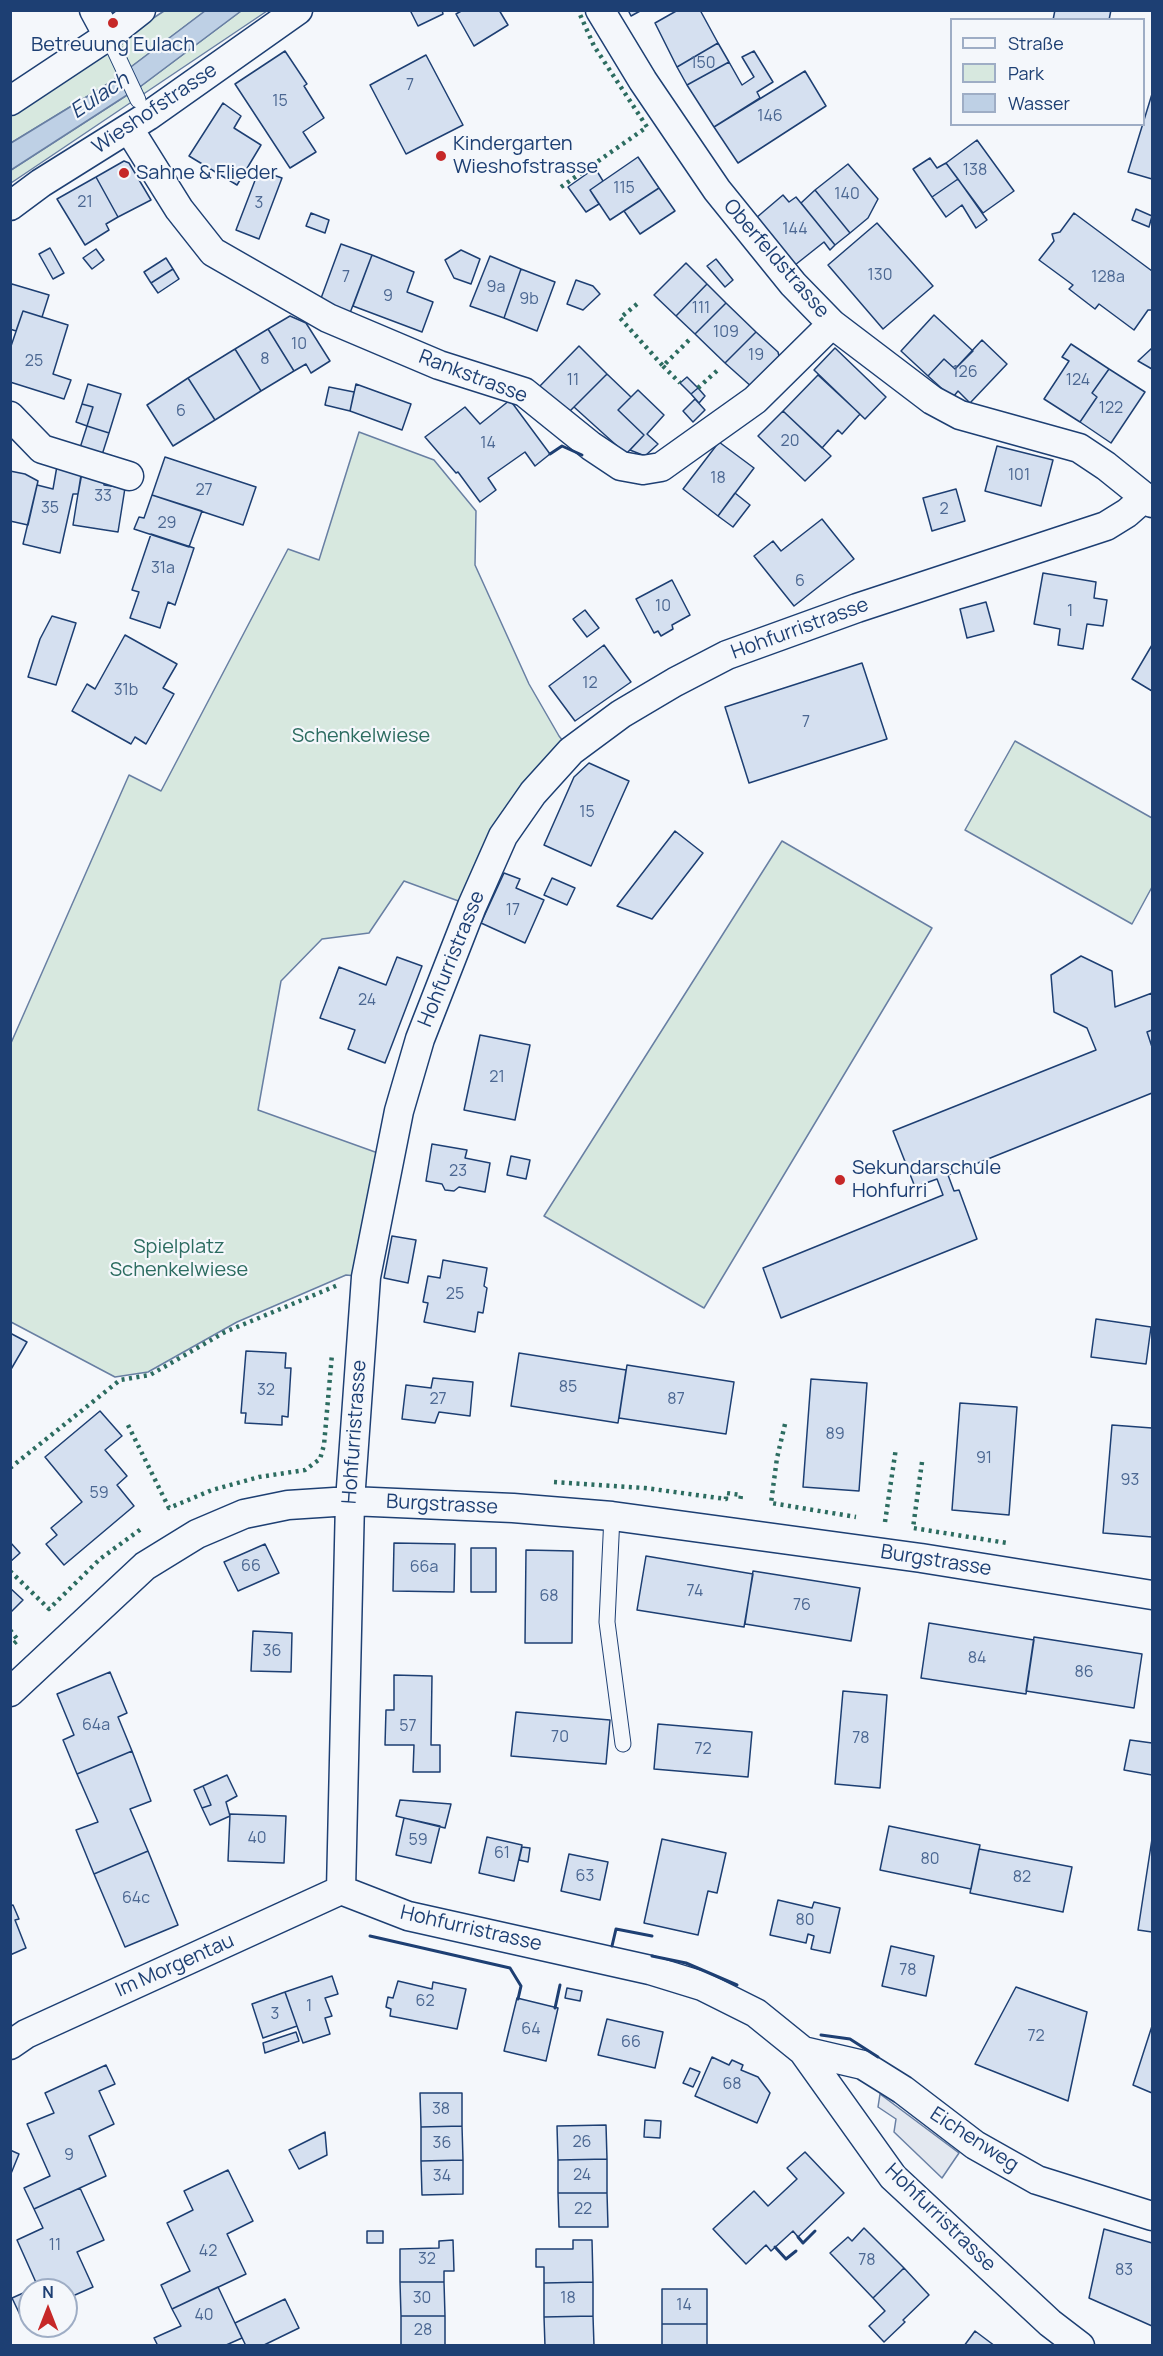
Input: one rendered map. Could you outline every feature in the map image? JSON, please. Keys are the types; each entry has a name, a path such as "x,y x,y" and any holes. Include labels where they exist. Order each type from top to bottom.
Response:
{"street":[{"path":"94,10 113,47"},
{"path":"10,101 113,47 141,10"},
{"name":"Wieshofstrasse","path":"10,206 41,183 129,129 298,10"},
{"name":"Oberfeldstrasse","path":"600,10 643,81 717,190 793,284 832,324 932,400 960,415 1078,448 1150,495"},
{"name":"Rankstrasse","path":"129,129 179,209 213,252 328,318 439,365 524,392 591,446 621,466 643,470 662,467 755,400 832,324"},
{"path":"10,416 42,449 129,476"},
{"name":"Hohfurristrasse","path":"1080,2346 1050,2323 893,2177 803,2052 756,2013 702,1986 623,1963 408,1917 341,1890 350,1501 366,1277 399,1111 420,1040 472,906 503,836 533,793 571,751 621,714 727,655 857,608 1106,526 1150,495"},
{"name":"Burgstrasse","path":"10,1692 145,1566 197,1534 244,1514 288,1505 350,1501 513,1508 612,1516 921,1558 1152,1595"},
{"name":"Im Morgentau","path":"10,2045 37,2029 341,1890"},
{"name":"Eichenweg","path":"803,2052 863,2065 903,2090 975,2145 1037,2180 1152,2216"}],"lane":[{"path":"113,47 138,100"},
{"path":"612,1516 607,1622 623,1744"}],"green space":[{"path":"164,11 205,11 111,82 11,143 11,112"},
{"path":"241,11 267,11 11,183 11,170 141,86"},
{"name":"Schenkelwiese","path":"359,432 434,460 476,511 475,565 529,684 559,736 571,751 472,906 404,881 369,933 322,939 281,981 258,1110 389,1157 366,1277 346,1275 237,1322 148,1372 115,1377 11,1322 11,1043 129,775 161,791 288,549 319,560"},
{"path":"1015,741 1152,818 1152,887 1132,924 965,830"},
{"path":"782,841 932,928 704,1308 544,1216"}],"shaded area":[{"path":"880,2094 959,2153 942,2178 894,2132 896,2119 878,2107"}],"water":[{"name":"Eulach","path":"205,11 241,11 141,86 11,170 11,143 111,82"}],"building":[{"path":"410,10 442,10 443,14 418,26"},
{"path":"463,10 499,10 508,25 474,46 456,14"},
{"path":"628,10 642,10 631,16"},
{"path":"678,10 700,10 718,43 677,67 655,23"},
{"path":"1055,10 1111,10 1109,18 1053,18"},
{"path":"718,43 729,62 687,85 677,67"},
{"path":"285,51 307,84 304,86 324,118 303,132 316,152 290,168 235,84"},
{"path":"754,51 773,82 757,92 760,98 714,127 687,85 729,62 742,85 754,77 742,57"},
{"path":"426,55 463,125 406,154 370,85"},
{"path":"805,71 826,106 738,163 714,127"},
{"path":"1152,94 1152,179 1128,172 1142,126 1145,126 1145,117"},
{"path":"223,103 241,116 234,128 261,145 237,185 189,156"},
{"path":"977,140 1014,191 983,213 946,163"},
{"path":"638,157 659,188 610,220 590,190"},
{"path":"930,158 937,168 946,163 958,179 932,197 913,169"},
{"path":"124,161 129,163 151,200 118,217 96,177"},
{"path":"848,164 878,199 868,218 850,233 815,190"},
{"path":"595,168 603,181 590,190 599,204 586,212 568,187"},
{"path":"259,170 282,178 259,239 236,230"},
{"path":"96,177 118,217 106,224 109,230 85,245 57,199"},
{"path":"958,179 987,220 976,228 962,205 946,217 932,197"},
{"path":"659,188 675,211 640,234 624,211"},
{"path":"815,190 850,233 835,245 801,203"},
{"path":"783,195 789,202 796,197 835,245 830,250 824,242 795,265 756,218"},
{"path":"1136,209 1152,216 1149,227 1132,220"},
{"path":"311,213 329,220 325,233 306,226"},
{"path":"1074,213 1152,271 1152,310 1148,310 1134,330 1099,304 1095,309 1069,289 1073,285 1039,260 1054,241 1052,234 1060,232"},
{"path":"877,223 933,286 883,329 828,265"},
{"path":"341,244 372,255 350,313 320,301"},
{"path":"50,248 64,273 53,279 39,254"},
{"path":"96,249 104,260 92,269 83,258"},
{"path":"461,250 480,259 471,284 454,278 445,260"},
{"path":"372,255 414,272 407,292 433,302 422,332 353,306"},
{"path":"490,256 521,269 504,318 470,306"},
{"path":"166,258 173,269 151,283 144,272"},
{"path":"716,259 733,280 725,287 707,266"},
{"path":"686,263 707,284 676,316 654,295"},
{"path":"173,269 179,279 158,293 151,283"},
{"path":"521,269 555,282 537,331 504,318"},
{"path":"576,280 593,286 600,294 583,310 567,304"},
{"path":"12,284 49,295 42,317 23,311 16,331 10,329 10,288"},
{"path":"707,284 726,303 695,334 676,316"},
{"path":"726,303 756,332 725,363 695,334"},
{"path":"23,311 68,325 53,374 71,380 64,399 10,382 10,349"},
{"path":"934,315 973,351 955,369 944,359 928,376 901,351"},
{"path":"290,316 306,323 330,361 311,373 306,364 294,371 268,329"},
{"path":"268,329 294,371 261,391 235,349"},
{"path":"756,332 778,352 780,360 753,388 725,363"},
{"path":"982,340 1007,364 970,403 958,391 954,396 949,395 928,376 944,359 955,369"},
{"path":"1071,344 1109,369 1092,393 1097,397 1080,422 1044,399 1069,361 1062,357"},
{"path":"579,346 607,374 567,414 538,388"},
{"path":"835,348 886,397 865,419 814,370"},
{"path":"1152,348 1152,369 1138,361"},
{"path":"235,349 261,391 215,420 188,378"},
{"path":"1109,369 1145,392 1111,443 1080,422 1097,397 1092,393"},
{"path":"607,374 631,397 618,410 644,435 626,454 574,407"},
{"path":"818,375 860,414 842,434 838,430 822,448 783,411"},
{"path":"687,377 698,388 691,394 680,383"},
{"path":"188,378 215,420 173,446 147,405"},
{"path":"88,384 121,394 109,433 87,426 93,407 82,404"},
{"path":"356,384 411,404 402,430 350,411"},
{"path":"329,387 354,392 350,411 325,405"},
{"path":"698,388 705,396 699,403 691,394"},
{"path":"638,390 664,415 647,434 658,444 645,456 630,450 644,435 618,410"},
{"path":"695,399 705,410 693,422 683,411"},
{"path":"510,400 550,454 535,466 525,452 488,478 496,490 480,502 458,472 456,473 425,437 465,407 480,424"},
{"path":"82,404 93,407 87,426 76,422"},
{"path":"783,411 831,456 805,481 758,436"},
{"path":"87,426 109,433 101,458 79,451"},
{"path":"719,442 754,468 718,516 683,489"},
{"path":"997,446 1053,460 1041,506 985,491"},
{"path":"165,457 256,487 243,525 152,495"},
{"path":"57,466 82,473 78,494 73,494 60,553 23,544 37,485 53,489"},
{"path":"10,471 25,474 38,481 28,525 10,521"},
{"path":"81,475 104,479 104,485 125,488 118,532 73,525"},
{"path":"956,489 965,521 932,531 923,498"},
{"path":"735,493 750,505 733,527 718,516"},
{"path":"152,495 202,511 189,547 134,529 139,517 144,518"},
{"path":"822,519 854,559 794,606 754,556 773,541 781,551"},
{"path":"151,534 194,548 175,605 168,602 160,628 130,618 139,592 132,590"},
{"path":"1043,573 1096,582 1094,598 1107,600 1103,626 1087,624 1083,649 1058,645 1060,629 1034,624"},
{"path":"672,580 690,615 672,625 673,629 661,636 658,631 654,633 636,599"},
{"path":"986,602 994,631 967,638 960,609"},
{"path":"585,610 599,628 587,637 573,619"},
{"path":"52,616 76,623 56,685 28,677 40,639"},
{"path":"125,635 177,664 163,688 174,694 146,744 135,737 131,744 72,711 87,684 95,689"},
{"path":"604,645 631,682 575,721 549,686"},
{"path":"1152,645 1152,691 1132,679"},
{"path":"862,663 887,739 749,783 725,707"},
{"path":"589,763 629,781 591,866 544,845 574,777"},
{"path":"675,831 703,853 652,919 617,906"},
{"path":"504,873 520,879 516,888 544,900 525,943 481,923"},
{"path":"552,878 575,888 567,905 544,895"},
{"path":"1081,956 1112,971 1115,1007 1152,993 1152,1030 1147,1032 1152,1047 1152,1093 948,1175 954,1191 959,1190 977,1239 781,1318 763,1268 943,1195 937,1179 915,1187 893,1131 1096,1050 1087,1028 1054,1012 1051,975"},
{"path":"397,957 422,966 385,1063 348,1049 355,1030 320,1018 339,967 386,985"},
{"path":"1152,1030 1152,1047 1147,1032"},
{"path":"480,1035 530,1045 515,1120 464,1110"},
{"path":"432,1144 467,1150 465,1158 490,1163 485,1192 459,1187 454,1191 445,1190 442,1184 426,1181"},
{"path":"511,1156 530,1160 526,1179 507,1175"},
{"path":"392,1236 416,1240 408,1283 384,1278"},
{"path":"443,1260 487,1268 483,1313 478,1312 475,1332 424,1322 428,1303 423,1302 428,1276 440,1278"},
{"path":"1096,1319 1151,1327 1146,1364 1091,1357"},
{"path":"10,1333 27,1342 10,1371"},
{"path":"246,1351 286,1353 285,1368 291,1368 288,1417 282,1416 282,1425 245,1423 246,1413 241,1413"},
{"path":"519,1353 626,1370 618,1423 511,1406"},
{"path":"627,1365 734,1382 726,1434 619,1418"},
{"path":"433,1378 473,1382 470,1416 439,1412 435,1423 402,1419 406,1385 431,1388"},
{"path":"811,1379 867,1383 859,1491 803,1487"},
{"path":"960,1403 1017,1407 1009,1515 952,1510"},
{"path":"100,1411 122,1436 105,1450 127,1476 117,1485 134,1506 64,1565 46,1544 57,1535 51,1528 82,1502 45,1457"},
{"path":"1112,1425 1152,1428 1152,1537 1103,1533"},
{"path":"10,1542 20,1553 10,1562"},
{"path":"394,1543 455,1544 454,1592 393,1591"},
{"path":"265,1544 279,1573 238,1591 224,1562"},
{"path":"471,1548 496,1548 496,1592 471,1592"},
{"path":"526,1550 573,1551 572,1643 525,1643"},
{"path":"646,1556 753,1574 744,1627 637,1610"},
{"path":"753,1571 860,1588 851,1641 745,1624"},
{"path":"10,1588 23,1600 10,1613"},
{"path":"929,1623 1034,1640 1026,1694 921,1678"},
{"path":"253,1631 292,1633 291,1672 251,1671"},
{"path":"1034,1637 1142,1654 1134,1708 1026,1691"},
{"path":"110,1672 127,1713 118,1717 132,1751 77,1774 63,1740 74,1735 57,1694"},
{"path":"394,1675 432,1676 431,1745 440,1745 440,1772 413,1772 414,1745 385,1745 386,1710 394,1710"},
{"path":"843,1691 887,1695 880,1788 835,1784"},
{"path":"516,1712 610,1720 606,1764 511,1756"},
{"path":"658,1724 752,1732 748,1777 654,1769"},
{"path":"1130,1740 1152,1743 1152,1775 1124,1770"},
{"path":"132,1751 151,1801 130,1809 148,1851 94,1874 76,1830 98,1822 77,1774"},
{"path":"227,1775 237,1796 226,1802 230,1816 210,1825 202,1808 211,1805 203,1786"},
{"path":"203,1786 211,1805 202,1808 194,1790"},
{"path":"400,1800 451,1804 445,1828 396,1816"},
{"path":"230,1814 286,1816 284,1863 228,1861"},
{"path":"404,1818 440,1826 431,1863 396,1855"},
{"path":"889,1826 980,1845 971,1889 880,1870"},
{"path":"487,1837 522,1845 514,1881 479,1873"},
{"path":"662,1839 726,1853 717,1893 708,1891 698,1935 644,1923"},
{"path":"1152,1839 1152,1932 1138,1930"},
{"path":"522,1847 530,1848 528,1862 519,1860"},
{"path":"979,1849 1072,1867 1063,1912 970,1893"},
{"path":"148,1851 178,1925 125,1947 94,1874"},
{"path":"569,1854 608,1862 600,1900 561,1891"},
{"path":"778,1900 812,1908 814,1902 840,1908 830,1953 811,1949 814,1936 808,1934 806,1943 770,1935"},
{"path":"13,1905 19,1919 15,1920 26,1948 10,1955 10,1906"},
{"path":"891,1946 934,1956 926,1996 882,1986"},
{"path":"332,1976 338,1994 325,1998 332,2016 325,2018 330,2034 303,2043 285,1992"},
{"path":"398,1981 432,1989 433,1982 466,1989 457,2029 390,2016 391,2009 386,2007 388,1997 393,1998"},
{"path":"1016,1987 1087,2012 1068,2101 975,2064"},
{"path":"567,1988 582,1991 580,2001 565,1998"},
{"path":"285,1992 297,2026 263,2038 252,2004"},
{"path":"517,1998 558,2008 546,2061 504,2051"},
{"path":"607,2019 663,2032 655,2068 598,2055"},
{"path":"1152,2026 1152,2093 1133,2085"},
{"path":"296,2032 299,2041 265,2053 263,2043"},
{"path":"712,2057 729,2065 732,2060 743,2065 741,2070 758,2077 770,2093 757,2123 695,2096"},
{"path":"106,2065 115,2084 99,2091 114,2124 89,2136 106,2176 34,2209 24,2188 50,2176 27,2124 54,2113 45,2093"},
{"path":"690,2068 700,2072 693,2087 683,2083"},
{"path":"420,2093 462,2093 462,2126 421,2127"},
{"path":"645,2120 661,2121 660,2138 644,2137"},
{"path":"606,2125 607,2159 558,2160 557,2126"},
{"path":"462,2126 463,2160 421,2161 421,2127"},
{"path":"325,2132 327,2155 299,2169 289,2150"},
{"path":"10,2150 19,2154 10,2176"},
{"path":"805,2152 844,2193 798,2237 793,2231 771,2251 766,2245 746,2264 713,2229 754,2191 768,2206 797,2179 787,2168"},
{"path":"607,2159 607,2193 558,2193 558,2160"},
{"path":"463,2160 463,2194 422,2195 421,2161"},
{"path":"228,2170 253,2221 227,2234 246,2274 172,2309 161,2285 190,2271 167,2223 193,2210 184,2191"},
{"path":"80,2188 104,2240 77,2252 93,2287 78,2294 78,2278 34,2278 17,2240 43,2228 34,2209"},
{"path":"558,2193 607,2193 608,2227 559,2227"},
{"path":"864,2228 904,2268 873,2298 830,2253 848,2237 852,2241"},
{"path":"1104,2229 1152,2243 1152,2326 1089,2298"},
{"path":"367,2231 383,2231 383,2243 367,2243"},
{"path":"453,2240 454,2271 444,2271 444,2282 400,2282 400,2249 439,2248 439,2241"},
{"path":"573,2240 592,2240 593,2282 544,2283 544,2267 536,2267 536,2249 573,2249"},
{"path":"904,2268 929,2295 884,2342 869,2326 885,2311 873,2298"},
{"path":"400,2282 444,2282 445,2316 401,2316"},
{"path":"593,2282 593,2316 544,2317 544,2283"},
{"path":"218,2287 242,2338 224,2346 158,2346 154,2338 181,2326 172,2309"},
{"path":"662,2289 707,2289 707,2324 662,2324"},
{"path":"18,2295 18,2311 12,2298"},
{"path":"285,2299 299,2328 262,2346 246,2346 235,2323"},
{"path":"401,2316 445,2316 445,2346 401,2346"},
{"path":"593,2316 594,2346 545,2346 544,2317"},
{"path":"662,2324 707,2324 707,2346 662,2346"},
{"path":"975,2331 995,2346 964,2346"}],"hedge":[{"path":"561,187 647,127 594,46 578,10"},
{"path":"637,304 620,318 663,366 689,340"},
{"path":"663,366 680,383"},
{"path":"698,388 720,368"},
{"path":"10,1468 120,1380 150,1375 225,1332 338,1285"},
{"path":"128,1425 169,1508 212,1490 259,1477 305,1470 320,1459 324,1445 332,1354"},
{"path":"785,1424 777,1458 771,1503 856,1517"},
{"path":"885,1522 896,1448"},
{"path":"922,1462 913,1528 1007,1543"},
{"path":"554,1482 645,1488 726,1499 726,1493 741,1495 740,1502"},
{"path":"10,1571 49,1609 100,1559 141,1529"},
{"path":"10,1630 18,1640 10,1647"}],"wall":[{"path":"550,454 562,446 582,455"},
{"path":"612,1946 616,1929 652,1936"},
{"path":"370,1936 510,1968 521,1986 518,1999"},
{"path":"652,1956 686,1963 737,1985"},
{"path":"555,2008 560,1985"},
{"path":"821,2035 850,2039 878,2057"},
{"path":"798,2237 803,2243 815,2231"},
{"path":"775,2247 786,2259 796,2251"}],"place":[{"name":"Betreuung Eulach","path":"113,23"},
{"name":"Kindergarten Wieshofstrasse","path":"441,156"},
{"name":"Sahne & Flieder","path":"124,173"},
{"name":"Sekundarschule Hohfurri","path":"840,1180"}],"park label":[{"name":"Spielplatz Schenkelwiese","path":"179,1258"}]}
